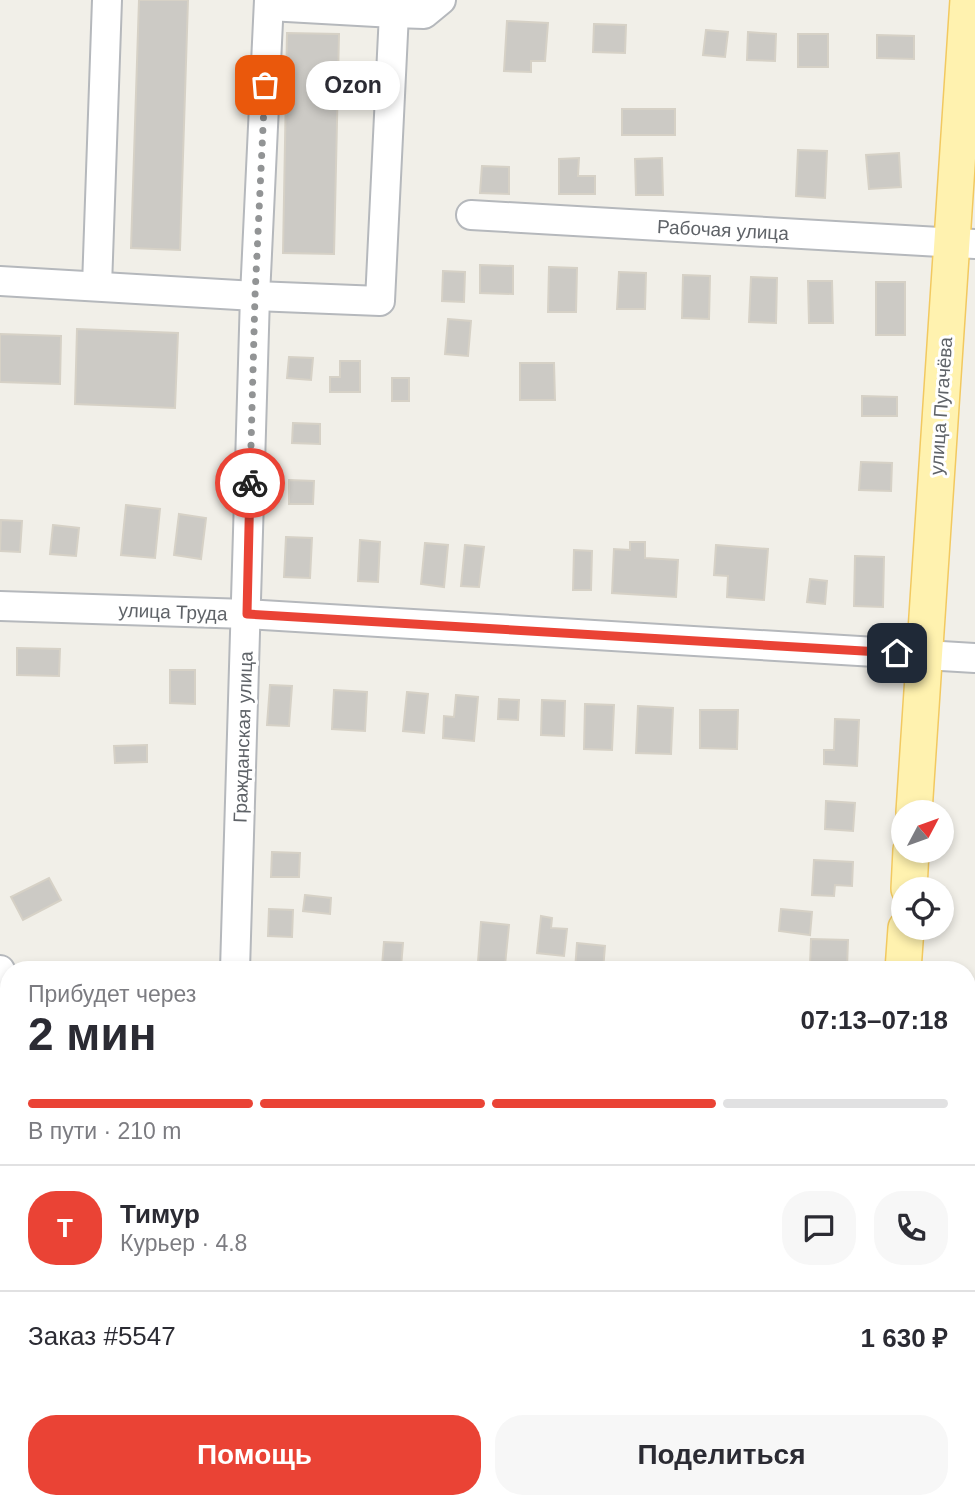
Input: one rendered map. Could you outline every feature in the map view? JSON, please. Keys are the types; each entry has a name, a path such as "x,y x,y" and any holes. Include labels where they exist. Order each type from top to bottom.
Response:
{"main road":[{"name":"улица Пугачёва","path":"915,800 924,655 963,244 968,0"},
{"path":"904,961 905,940"}],"street":[{"path":"97,286 107,0"},
{"path":"269,3 424,13 441,0"},
{"name":"Гражданская улица","path":"235,961 255,296 269,3"},
{"path":"0,281 380,301 394,13"},
{"name":"Рабочая улица","path":"471,215 963,244"},
{"name":"улица Труда","path":"0,606 247,614 975,658"}],"building":[{"path":"139,0 188,0 180,250 131,248"},
{"path":"507,21 548,23 545,61 531,61 531,72 504,71"},
{"path":"594,24 626,25 625,53 593,52"},
{"path":"706,30 728,32 725,57 703,55"},
{"path":"748,32 776,34 775,61 747,60"},
{"path":"287,33 339,34 334,254 283,253"},
{"path":"798,34 828,34 828,67 798,67"},
{"path":"877,35 914,36 914,59 877,58"},
{"path":"622,109 675,109 675,135 622,135"},
{"path":"798,150 827,151 825,198 796,196"},
{"path":"899,153 901,187 869,189 866,155"},
{"path":"579,158 578,176 595,176 595,194 559,194 559,159"},
{"path":"662,158 663,195 636,195 635,159"},
{"path":"482,166 509,167 509,194 480,193"},
{"path":"480,265 513,266 513,294 480,293"},
{"path":"549,267 577,268 576,312 548,312"},
{"path":"443,271 465,272 464,302 442,301"},
{"path":"619,272 646,273 645,309 617,309"},
{"path":"683,275 710,276 709,319 682,318"},
{"path":"751,277 777,278 776,323 749,322"},
{"path":"808,281 832,281 833,323 809,323"},
{"path":"876,282 905,282 905,335 876,335"},
{"path":"448,319 471,321 468,356 445,354"},
{"path":"77,329 178,333 175,408 75,404"},
{"path":"0,334 61,336 60,384 0,382"},
{"path":"289,357 313,358 311,380 287,378"},
{"path":"340,361 360,361 360,392 330,392 330,377 340,377"},
{"path":"520,363 554,363 555,400 520,400"},
{"path":"392,378 409,378 409,401 392,401"},
{"path":"862,396 897,397 897,416 862,416"},
{"path":"293,423 320,424 320,444 292,443"},
{"path":"861,462 892,463 891,491 859,490"},
{"path":"289,480 314,481 313,504 289,504"},
{"path":"126,505 160,509 155,558 121,555"},
{"path":"179,514 206,518 201,559 174,555"},
{"path":"1,520 22,521 20,552 0,551"},
{"path":"53,525 79,528 76,556 50,554"},
{"path":"286,537 312,538 310,578 284,577"},
{"path":"360,540 380,542 378,582 358,581"},
{"path":"630,542 645,542 645,558 678,560 676,597 612,593 614,549 630,550"},
{"path":"425,543 448,545 444,587 421,584"},
{"path":"465,545 484,547 479,587 461,586"},
{"path":"716,545 768,549 764,600 727,597 728,576 714,575"},
{"path":"574,550 592,551 591,590 573,590"},
{"path":"855,556 884,557 883,607 854,606"},
{"path":"810,579 827,581 825,604 807,602"},
{"path":"17,648 60,649 59,676 17,675"},
{"path":"170,670 195,670 195,704 170,703"},
{"path":"270,685 292,686 289,726 267,725"},
{"path":"334,690 367,692 365,731 332,729"},
{"path":"407,692 428,694 424,733 403,731"},
{"path":"456,695 478,697 474,741 443,738 444,716 454,717"},
{"path":"499,699 519,700 518,720 498,719"},
{"path":"542,700 565,701 564,736 541,735"},
{"path":"585,704 614,705 612,750 584,749"},
{"path":"638,706 673,708 671,754 636,753"},
{"path":"700,710 738,710 737,749 700,748"},
{"path":"835,719 859,720 857,766 824,764 824,750 834,750"},
{"path":"147,745 147,762 115,763 114,746"},
{"path":"826,801 855,803 853,831 825,829"},
{"path":"272,852 300,853 299,877 271,877"},
{"path":"814,860 853,862 852,886 835,885 834,896 812,895"},
{"path":"49,878 61,900 23,920 11,897"},
{"path":"305,895 331,898 330,914 303,911"},
{"path":"269,909 293,910 292,937 268,936"},
{"path":"781,909 812,912 810,935 779,931"},
{"path":"541,916 552,918 551,928 567,929 564,956 537,953"},
{"path":"481,922 509,925 505,961 478,961"},
{"path":"811,939 848,940 847,961 810,961"},
{"path":"384,942 403,943 402,961 382,961"},
{"path":"577,943 605,946 604,961 576,961"}],"way so far":[{"path":"250,483 265,85"}],"place":[{"name":"Ozon","path":"265,85"}],"route":[{"path":"250,483 247,614 897,653"}]}
